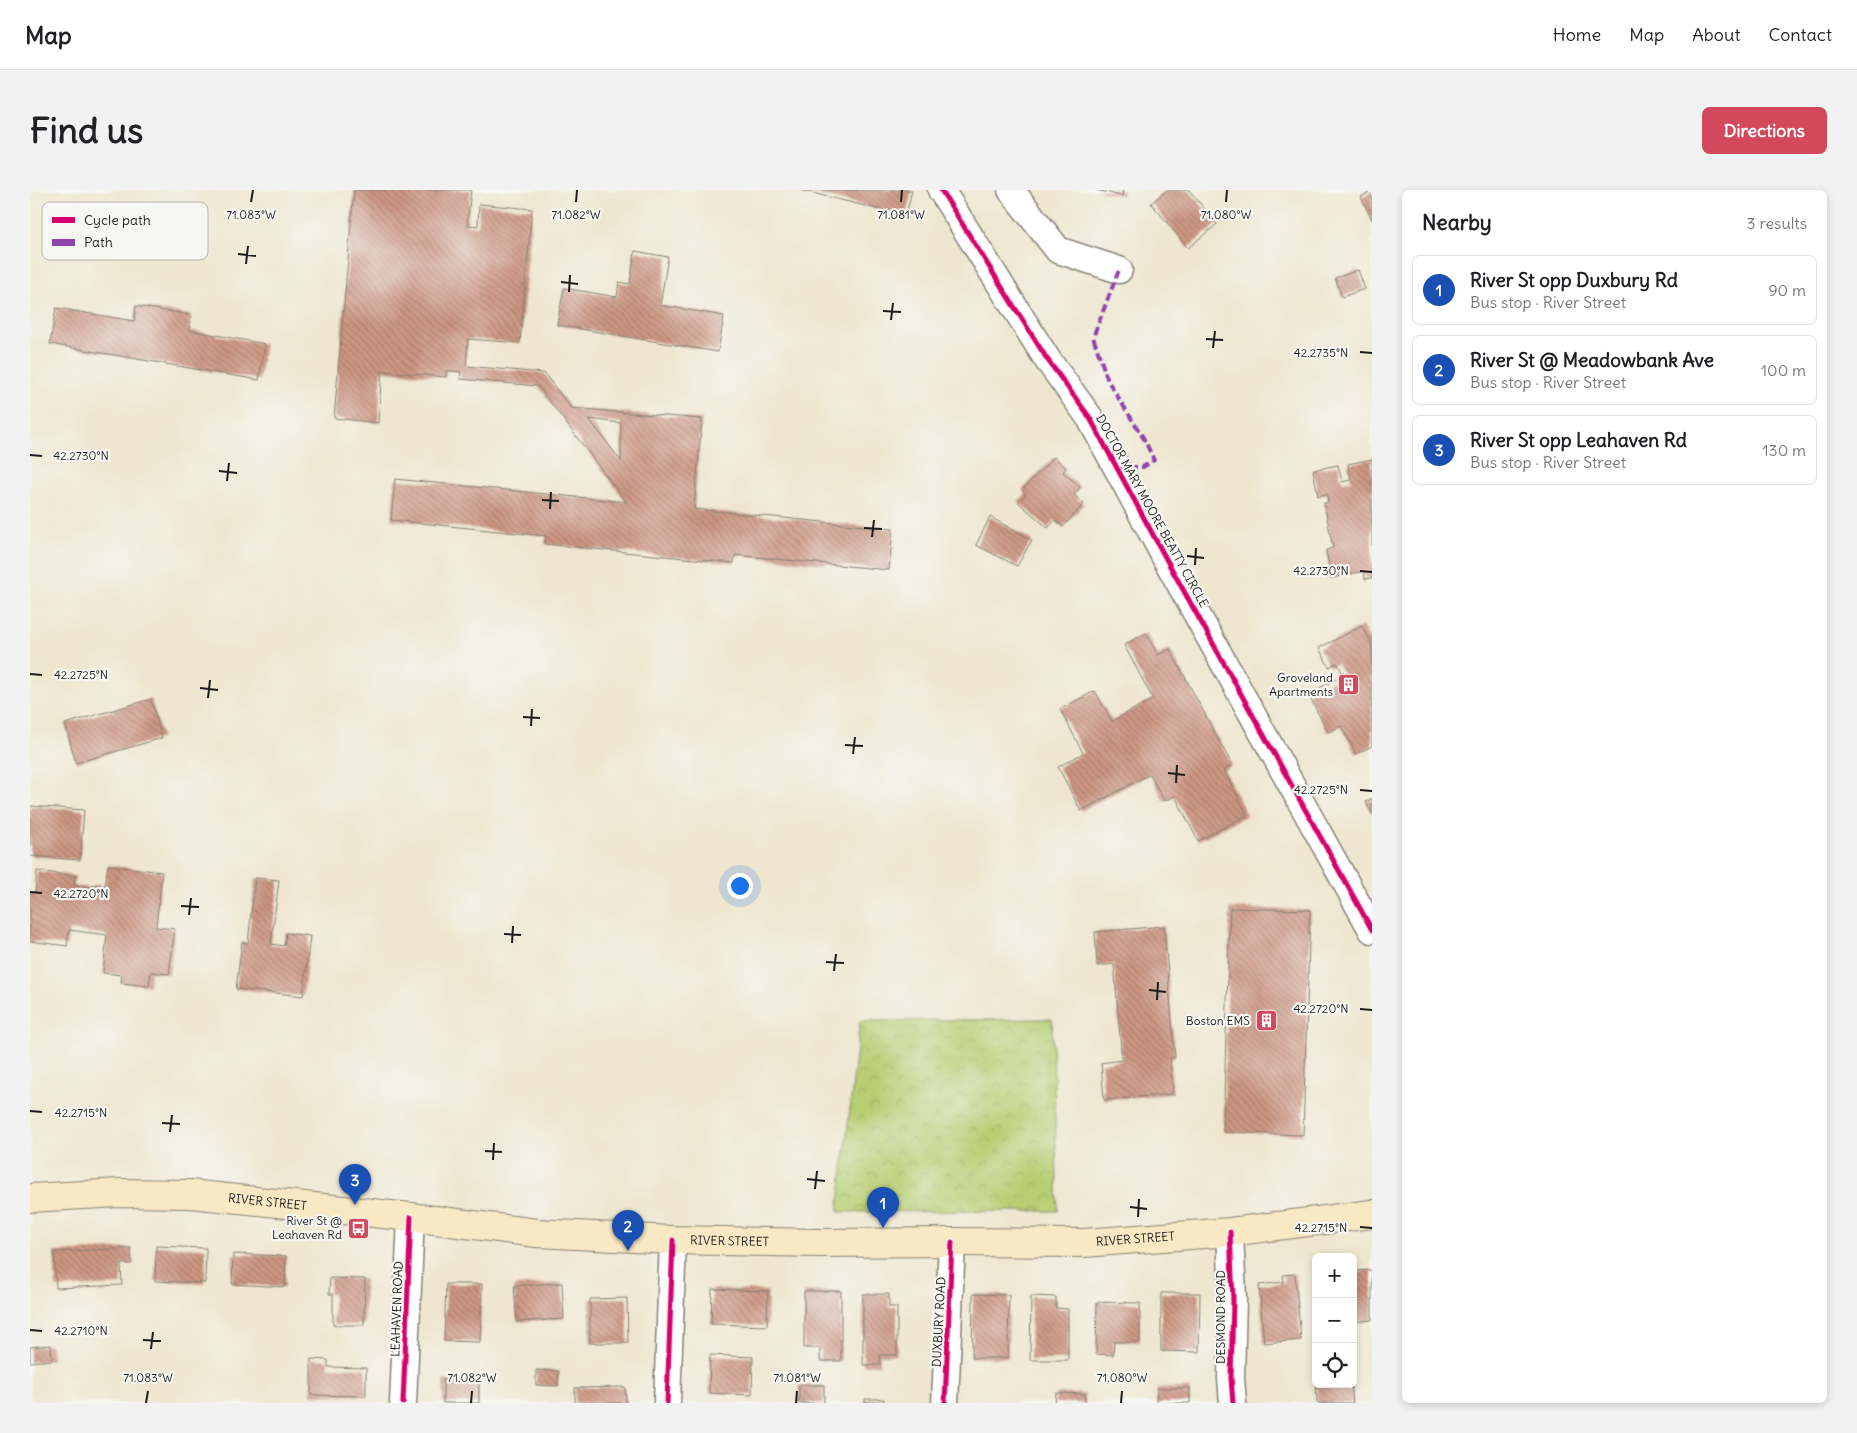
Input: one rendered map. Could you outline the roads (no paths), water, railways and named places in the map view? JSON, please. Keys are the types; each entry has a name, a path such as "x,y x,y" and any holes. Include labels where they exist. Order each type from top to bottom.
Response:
{"main road":[{"name":"RIVER STREET","path":"30,1198 110,1194 190,1194 411,1216 537,1233 673,1240 818,1244 952,1242 1084,1244 1230,1232 1372,1214"}],"street":[{"name":"DOCTOR MARY MOORE BEATTY CIRCLE","path":"940,190 1046,359 1090,418 1372,930"},
{"path":"1011,190 1058,250 1119,270"},
{"name":"LEAHAVEN ROAD","path":"403,1403 411,1216"},
{"name":"DESMOND ROAD","path":"1230,1232 1233,1299 1231,1378 1233,1403"},
{"path":"667,1403 673,1240"},
{"name":"DUXBURY ROAD","path":"945,1403 952,1242"}],"place":[{"name":"Groveland Apartments","path":"1349,685"},
{"name":"Boston EMS","path":"1266,1021"},
{"name":"River St opp Leahaven Rd","path":"355,1205"},
{"name":"River St @ Leahaven Rd","path":"358,1228"},
{"name":"River St opp Duxbury Rd","path":"883,1228"},
{"name":"River St @ Meadowbank Ave","path":"628,1251"}]}
